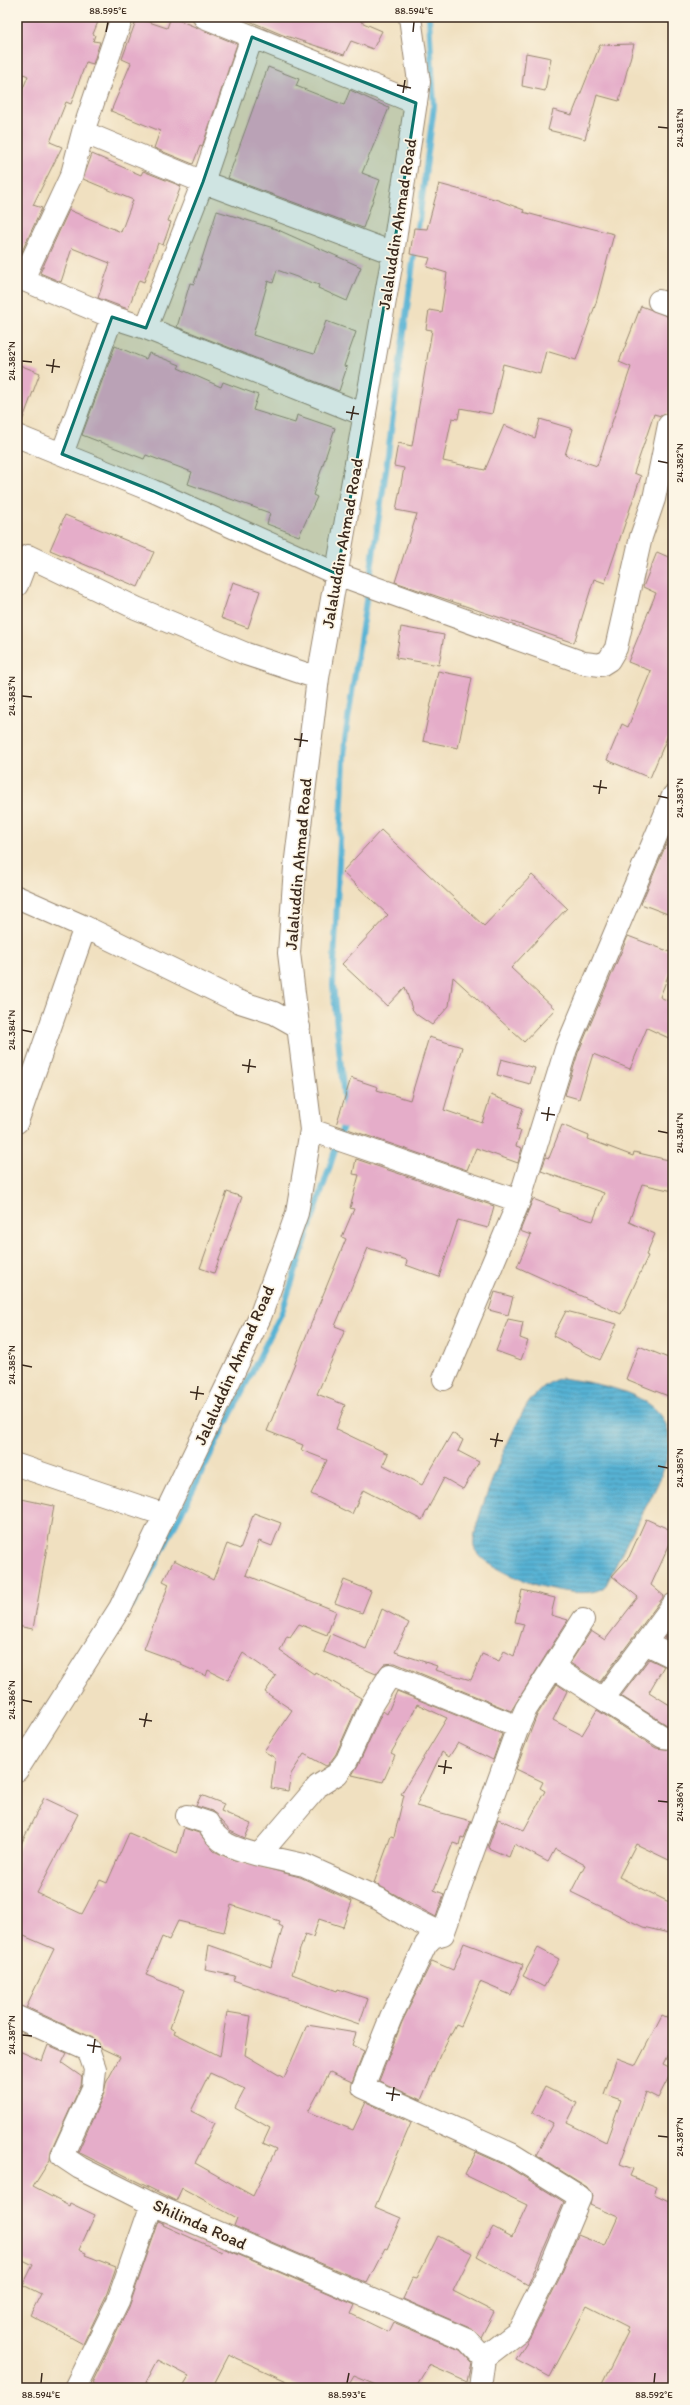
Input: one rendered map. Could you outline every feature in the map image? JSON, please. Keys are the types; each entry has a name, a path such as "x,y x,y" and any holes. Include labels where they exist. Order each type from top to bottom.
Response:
{"street":[{"path":"122,17 83,132 72,174 20,278 112,317 146,328 365,415"},
{"name":"Jalaluddin Ahmad Road","path":"17,1770 120,1608 260,1316 297,1213 311,1130 289,953 295,867 318,678 393,253 419,82 410,17"},
{"path":"215,19 252,37 416,103"},
{"path":"146,328 203,182 252,37"},
{"path":"83,132 203,182 393,253"},
{"path":"62,454 112,317"},
{"path":"17,436 153,491 336,574 584,663 601,665 608,660 616,648 641,537 654,499 669,425 673,426"},
{"path":"17,585 23,553 136,608 246,654 318,678"},
{"path":"444,1379 519,1201 566,1048 667,826 673,796"},
{"path":"17,896 85,926 237,1001 274,1013 298,1027"},
{"path":"17,1122 85,926"},
{"path":"311,1130 519,1201"},
{"path":"17,1465 165,1515"},
{"path":"603,1699 673,1605"},
{"path":"443,1934 518,1727 526,1709 583,1620"},
{"path":"645,1643 673,1657"},
{"path":"553,1667 663,1737 673,1738"},
{"path":"259,1855 318,1786 337,1774 348,1760 372,1704 390,1675 518,1727"},
{"path":"187,1816 208,1823 212,1832 220,1841 237,1849 304,1865 379,1899 408,1917 443,1934"},
{"path":"443,1934 433,1937 426,1944 391,2017 363,2087 511,2154 580,2197 549,2271 519,2331 484,2358 480,2388"},
{"name":"Shilinda Road","path":"17,2017 88,2049 95,2069 93,2088 62,2156 80,2168 152,2204 467,2340 484,2358"},
{"path":"75,2388 118,2301 152,2204"}],"highlighted area":[{"path":"252,37 416,103 391,266 337,574 153,491 62,454 112,317 146,328 203,182"}],"water":[{"path":"561,1378 613,1388 639,1398 659,1413 666,1426 669,1440 668,1455 657,1485 606,1585 595,1591 579,1593 536,1585 515,1577 495,1568 481,1557 474,1547 474,1536 486,1497 495,1473 523,1411 537,1393 547,1384"}],"building":[{"path":"17,17 100,17 93,34 95,35 93,41 100,42 93,64 86,62 71,104 66,102 50,142 62,147 33,205 42,208 17,262 17,103 28,76 17,71"},
{"path":"171,17 237,44 202,147 200,146 193,164 154,148 160,131 111,111 131,63 122,59 137,18 167,28"},
{"path":"240,17 364,17 361,22 382,31 373,49 351,41 344,55 283,35"},
{"path":"634,44 619,101 597,95 585,139 548,130 553,110 572,115 600,45"},
{"path":"526,53 551,58 545,91 522,86"},
{"path":"268,67 299,79 296,86 344,105 350,90 389,108 362,173 380,180 363,228 228,178"},
{"path":"92,154 141,175 143,171 181,186 168,221 171,222 163,245 158,243 144,282 139,280 128,309 98,298 110,263 72,248 61,282 40,273 69,210 121,232 133,200 83,179"},
{"path":"439,184 498,200 524,210 523,212 581,228 582,226 614,234 596,303 576,360 546,351 540,374 503,364 492,414 460,408 458,419 452,418 443,461 485,470 504,425 535,438 540,419 573,429 565,455 597,466 631,367 619,362 641,306 673,318 673,413 661,416 654,414 634,473 641,476 605,583 594,579 574,643 395,582 417,514 396,510 404,468 394,466 398,443 412,446 432,330 426,329 429,310 441,312 447,273 427,267 430,258 410,254 414,228 427,229"},
{"path":"217,211 276,229 361,267 347,301 318,288 319,285 277,270 273,283 268,281 253,335 314,354 326,321 356,332 344,366 347,367 339,391 177,327 190,283 194,284"},
{"path":"115,346 146,359 149,353 180,365 178,368 221,387 223,382 258,395 253,410 295,423 297,415 335,428 313,495 317,497 299,536 267,524 270,513 188,484 192,472 146,455 144,459 82,435"},
{"path":"17,364 40,373 21,424 17,424"},
{"path":"65,515 154,552 138,587 50,550"},
{"path":"657,552 673,559 673,735 669,733 650,778 607,760 622,724 628,727 651,671 628,662 656,593 643,587"},
{"path":"233,582 260,591 248,628 221,618"},
{"path":"401,627 444,635 439,665 396,658"},
{"path":"438,671 472,678 458,748 423,741"},
{"path":"673,828 673,916 641,904"},
{"path":"381,830 484,926 532,875 567,908 511,968 555,1009 524,1042 453,977 449,1006 432,1025 416,1014 412,1009 405,987 387,1006 342,964 388,915 342,872"},
{"path":"628,936 673,953 673,963 660,997 673,1003 673,1040 647,1028 630,1069 593,1054 579,1099 565,1095 578,1053"},
{"path":"429,1037 462,1047 444,1110 482,1123 491,1095 523,1108 516,1130 521,1131 516,1146 522,1148 518,1163 476,1148 467,1170 336,1125 351,1078 378,1087 377,1090 410,1100"},
{"path":"501,1059 535,1068 530,1084 497,1075"},
{"path":"562,1125 589,1136 588,1139 633,1156 634,1152 673,1161 673,1191 642,1184 629,1222 655,1234 646,1255 648,1256 621,1314 517,1267 531,1235 520,1231 533,1199 559,1209 558,1211 593,1221 604,1193 541,1171 546,1157 549,1158"},
{"path":"356,1159 494,1206 488,1228 458,1220 439,1277 406,1265 407,1260 368,1248 335,1326 345,1330 317,1394 345,1405 336,1429 388,1454 383,1465 422,1485 452,1433 463,1440 458,1451 479,1462 463,1489 444,1478 422,1520 363,1490 352,1514 311,1494 327,1460 301,1450 303,1445 267,1431 346,1239 342,1237 354,1209 350,1208 359,1175 353,1174"},
{"path":"227,1192 242,1197 214,1273 200,1268"},
{"path":"495,1292 513,1297 508,1315 489,1310"},
{"path":"566,1311 617,1324 600,1360 553,1336"},
{"path":"508,1319 523,1322 520,1338 528,1341 521,1360 496,1351"},
{"path":"639,1346 673,1360 673,1398 626,1379"},
{"path":"17,1498 54,1506 33,1629 17,1626"},
{"path":"254,1513 281,1523 272,1546 259,1541 246,1575 336,1611 327,1635 299,1624 290,1637 287,1636 280,1651 314,1674 315,1672 361,1698 336,1754 328,1765 326,1766 304,1754 291,1774 288,1791 271,1788 275,1758 264,1751 292,1710 265,1692 276,1676 243,1653 228,1680 208,1670 206,1676 181,1665 182,1663 144,1649 169,1584 163,1581 174,1560 213,1580 227,1544 240,1549"},
{"path":"646,1519 673,1531 673,1537 651,1585 664,1596 600,1682 570,1663 591,1631 605,1640 638,1597 612,1576 629,1557"},
{"path":"344,1580 371,1591 362,1613 335,1603"},
{"path":"522,1590 555,1598 551,1615 568,1620 511,1711 395,1663 384,1664 376,1674 324,1652 331,1634 366,1649 382,1609 409,1623 395,1652 437,1666 435,1670 471,1680 482,1654 499,1661 504,1651 514,1656 524,1624 515,1622"},
{"path":"673,1626 673,1643 664,1638"},
{"path":"649,1659 664,1666 649,1692 673,1707 673,1725 667,1725 621,1696"},
{"path":"557,1684 567,1691 553,1720 582,1735 597,1710 656,1748 673,1750 673,1862 636,1844 619,1877 673,1904 673,1934 643,1927 571,1892 585,1865 555,1849 548,1862 514,1844 509,1857 488,1848 498,1819 524,1830 545,1791 540,1788 543,1782 516,1769 537,1715"},
{"path":"397,1691 502,1734 493,1760 458,1743 449,1757 442,1752 416,1806 471,1821 464,1838 461,1837 459,1845 453,1843 434,1890 444,1894 436,1917 374,1883 391,1836 394,1837 404,1795 401,1794 447,1718 417,1704 407,1726 391,1753 395,1755 383,1782 352,1775 383,1711 387,1714"},
{"path":"201,1795 224,1804 221,1811 251,1824 245,1838 230,1831 212,1811 196,1806"},
{"path":"44,1798 78,1814 37,1893 82,1914 100,1880 107,1883 129,1833 177,1854 184,1828 199,1833 214,1851 231,1859 300,1877 352,1901 343,1927 319,1919 313,1937 305,1934 292,1974 337,1991 338,1989 368,1999 359,2024 233,1980 235,1976 205,1970 209,1945 271,1967 283,1927 279,1925 280,1921 231,1905 224,1932 178,1921 169,1940 162,1937 146,1975 184,1990 170,2028 175,2031 174,2033 220,2056 227,2012 251,2016 245,2055 284,2078 307,2025 356,2033 352,2045 364,2051 352,2082 330,2072 308,2112 353,2130 366,2102 411,2123 375,2207 401,2218 387,2249 385,2248 367,2283 234,2226 237,2218 182,2188 176,2201 78,2152 104,2093 106,2083 120,2057 101,2048 93,2038 26,2007 54,1949 17,1933 17,1852","holes":["210,2073 245,2089 235,2108 270,2128 263,2143 276,2149 253,2196 195,2163 215,2123 191,2111"]},
{"path":"464,1943 523,1965 511,1995 480,1982 461,2026 456,2024 440,2055 421,2100 379,2081 402,2022 432,1961 453,1970"},
{"path":"538,1948 559,1959 544,1987 523,1976"},
{"path":"662,2015 673,2020 673,2044 663,2064 673,2069 658,2098 646,2092 620,2164 633,2169 630,2176 657,2187 654,2194 673,2203 673,2388 600,2388 628,2332 626,2331 628,2327 587,2306 550,2377 516,2359 530,2337 560,2277 578,2235 605,2246 618,2217 590,2205 592,2196 587,2187 536,2155 553,2123 532,2112 545,2087 577,2103 567,2123 606,2142 621,2100 604,2094 617,2058 636,2065"},
{"path":"48,2045 67,2053 62,2063 82,2077 81,2085 51,2151 50,2160 33,2187 69,2206 70,2203 95,2215 79,2250 86,2253 85,2255 116,2267 106,2296 83,2344 30,2315 41,2294 23,2285 33,2265 17,2257 17,2050 42,2061"},
{"path":"476,2152 505,2165 564,2202 528,2285 477,2256 493,2227 512,2237 527,2205 465,2175"},
{"path":"159,2221 164,2223 163,2225 222,2252 223,2248 355,2305 351,2314 388,2332 393,2322 460,2350 471,2362 467,2382 429,2365 415,2388 383,2388 354,2376 347,2388 302,2388 229,2355 212,2388 182,2388 189,2376 158,2360 143,2388 102,2388 92,2383 129,2307"},
{"path":"438,2236 472,2253 453,2291 494,2312 481,2337 472,2329 403,2299 413,2277 417,2278"}],"waterway":[{"path":"417,236 434,106 429,17"},
{"path":"345,1109 333,985 345,739 385,477 415,247"},
{"path":"132,1606 141,1593 282,1312 345,1120"}]}
